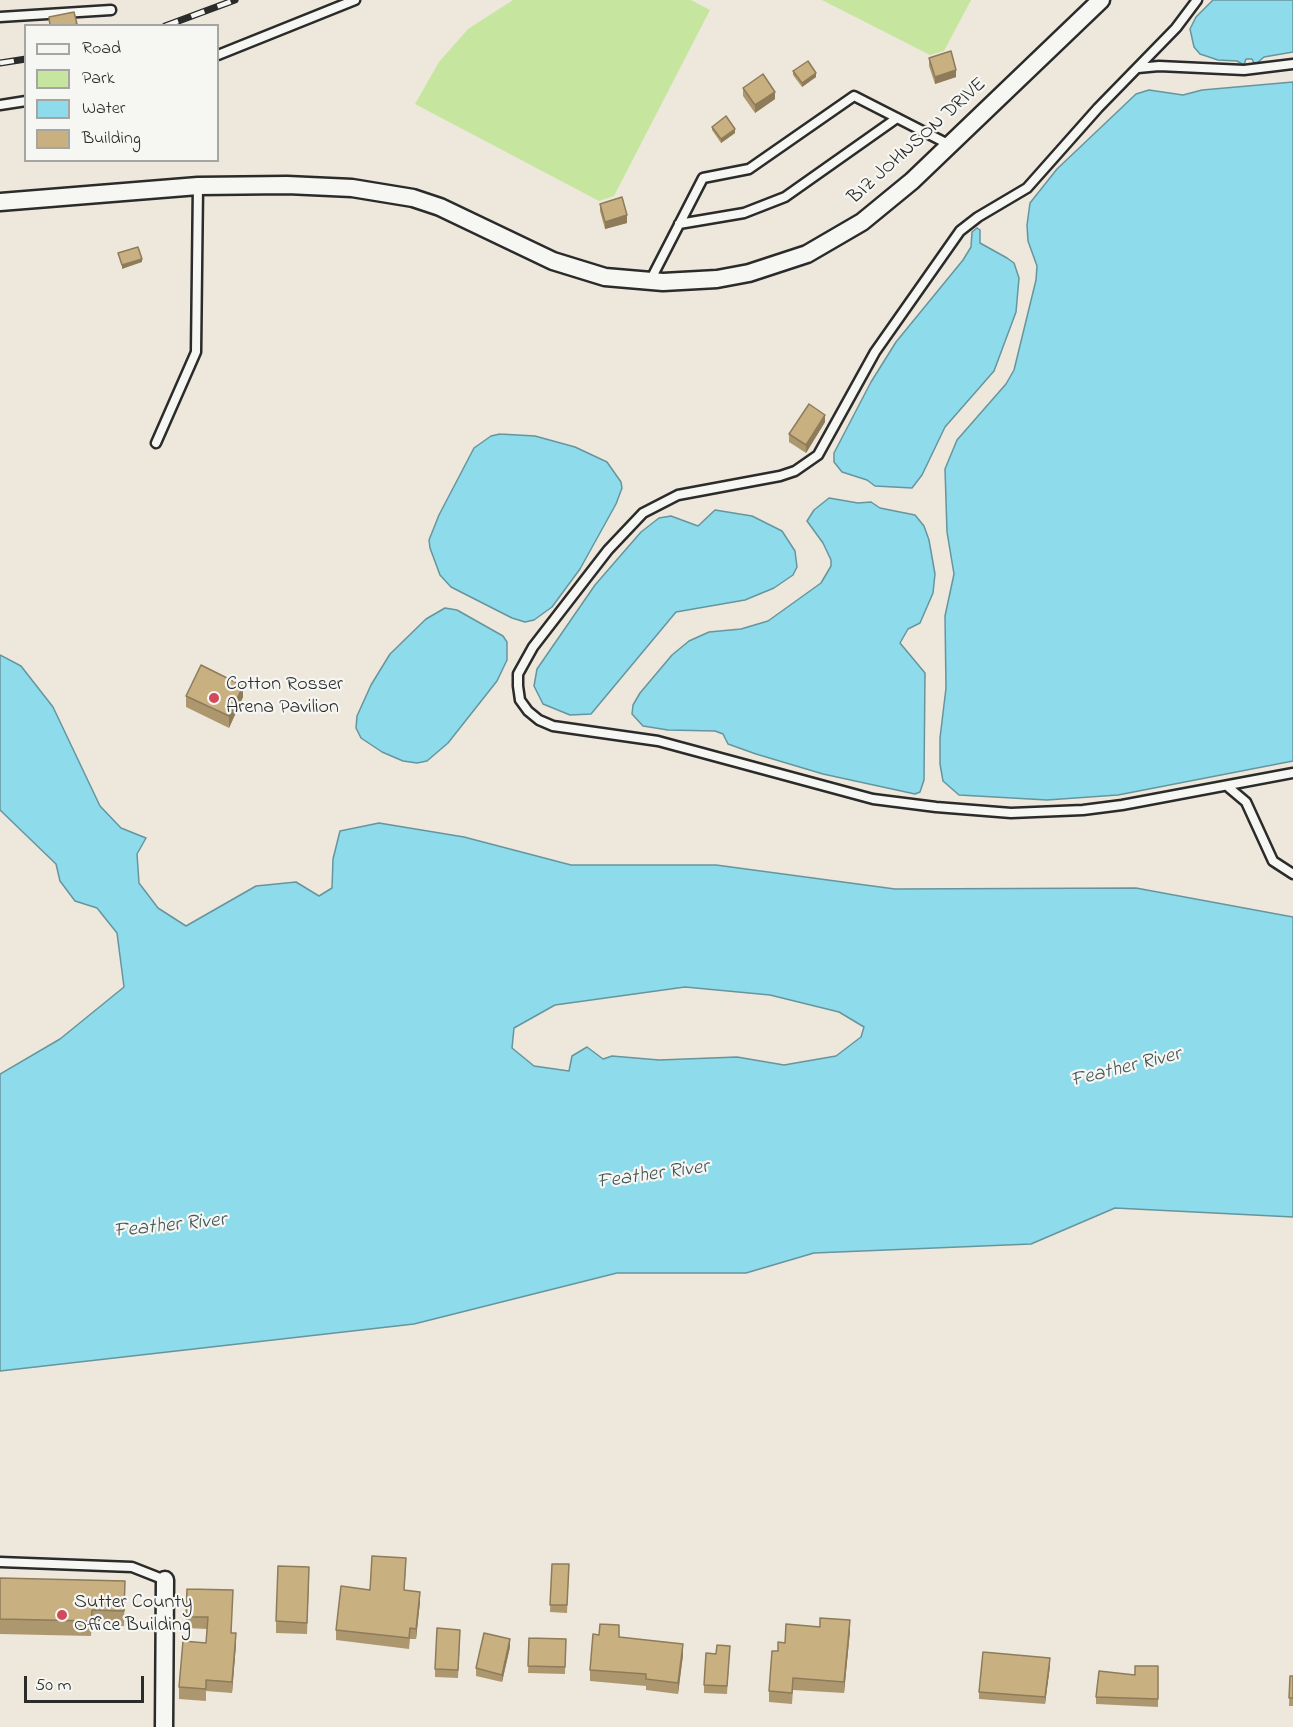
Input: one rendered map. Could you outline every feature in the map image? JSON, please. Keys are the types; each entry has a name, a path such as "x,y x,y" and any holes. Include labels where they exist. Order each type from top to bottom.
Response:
{"street":[{"name":"BIZ JOHNSON DRIVE","path":"0,202 198,186 322,186 383,192 413,198 451,211 553,261 577,270 604,277 650,282 717,279 768,268 807,254 862,222 950,145 1101,0"},
{"path":"164,1727 165,1580"}],"lane":[{"path":"219,55 354,0"},
{"path":"1197,0 1176,28 1098,108 1027,188 978,217 960,231 875,352 818,455 801,468 780,476 678,495 643,513 608,550 533,647 518,674 518,686 520,700 528,711 539,720 553,726 658,741 833,789 902,803 979,811 1041,813 1122,805 1293,773"},
{"path":"0,17 111,10"},
{"path":"1138,68 1159,66 1244,70 1293,64"},
{"path":"650,282 703,178 749,169 854,96 950,145"},
{"path":"0,105 24,102"},
{"path":"679,224 744,213 785,197 897,118"},
{"path":"156,443 196,352 198,186"},
{"path":"1227,786 1246,802 1273,861 1293,874"},
{"path":"0,1563 132,1567 165,1580"}],"green space":[{"path":"513,0 691,0 710,10 614,196 599,201 415,104 439,62 468,29"},
{"path":"822,0 971,0 944,51 930,55"}],"water":[{"path":"1213,0 1293,0 1293,52 1264,57 1255,65 1252,59 1246,59 1244,65 1237,61 1218,60 1200,54 1194,47 1190,29 1196,17"},
{"path":"1293,82 1293,761 1118,795 1047,800 959,795 943,781 940,764 940,738 946,688 945,616 954,574 947,532 945,469 957,440 1006,384 1014,370 1036,280 1037,266 1028,241 1027,225 1030,203 1057,169 1136,94 1149,90 1183,95 1202,90"},
{"path":"977,228 980,230 980,243 1014,263 1019,278 1016,312 994,371 945,427 922,475 912,488 875,486 867,480 842,472 834,462 834,453 871,382 896,342 963,260 971,247 972,232"},
{"path":"500,434 535,436 575,447 607,462 621,482 622,488 616,504 580,569 552,607 534,620 525,622 512,618 451,587 440,575 430,548 429,540 439,515 474,448 491,436"},
{"path":"829,498 858,503 871,502 880,508 915,515 924,526 929,540 935,574 933,593 920,623 908,629 900,643 925,673 924,780 920,792 915,794 823,774 756,754 728,744 723,734 715,731 668,730 643,726 632,714 633,705 640,693 672,655 689,641 709,632 741,629 768,621 821,583 831,566 831,560 823,543 807,521 814,510"},
{"path":"715,510 752,516 782,531 795,551 797,567 793,575 774,588 745,600 676,612 591,714 570,715 543,704 534,686 537,669 595,585 641,532 659,518 671,516 698,526"},
{"path":"445,608 457,610 503,636 507,642 507,660 497,681 448,743 427,761 417,763 403,761 382,752 361,738 356,728 357,716 371,685 390,654 426,619"},
{"name":"Feather River","path":"0,655 21,666 53,707 100,806 121,828 146,838 137,854 139,883 158,908 186,926 256,886 296,882 319,896 332,888 333,859 340,831 379,823 464,837 571,865 716,865 895,889 1136,888 1293,917 1293,1217 1115,1208 1031,1244 814,1253 746,1273 617,1273 414,1324 0,1371 0,1074 60,1039 124,987 117,933 97,908 75,901 60,881 56,864 0,810","holes":["685,987 770,995 839,1012 864,1027 861,1037 836,1056 784,1065 737,1057 659,1060 612,1056 603,1059 587,1047 572,1056 569,1071 534,1066 512,1048 514,1028 555,1005"]}],"building":[{"path":"74,12 77,24 50,24 49,17"},
{"path":"951,51 956,70 935,77 929,58"},
{"path":"808,61 816,73 802,83 793,71"},
{"path":"763,74 775,92 755,105 743,88"},
{"path":"726,116 735,129 721,139 712,127"},
{"path":"622,197 627,215 605,222 600,204"},
{"path":"138,247 142,259 122,265 118,253"},
{"path":"809,404 825,415 806,445 789,434"},
{"path":"201,665 243,686 229,716 186,696"},
{"path":"372,1556 406,1558 404,1590 420,1592 416,1629 410,1628 409,1638 336,1630 341,1586 370,1590"},
{"path":"552,1564 569,1564 567,1605 550,1605"},
{"path":"278,1566 309,1567 307,1623 276,1621"},
{"path":"0,1578 125,1581 124,1611 92,1610 91,1621 0,1619"},
{"path":"187,1589 233,1590 231,1633 236,1633 232,1682 206,1680 206,1689 179,1687 183,1641 206,1643 208,1617 186,1617"},
{"path":"820,1618 850,1620 844,1682 793,1678 792,1693 769,1691 772,1651 778,1651 778,1642 785,1643 786,1624 820,1627"},
{"path":"600,1624 619,1625 619,1637 683,1644 678,1683 646,1679 646,1674 590,1670 593,1634 599,1635"},
{"path":"437,1628 460,1630 458,1670 435,1669"},
{"path":"484,1633 510,1639 502,1675 476,1668"},
{"path":"529,1638 566,1639 565,1667 528,1666"},
{"path":"717,1645 730,1646 727,1686 704,1685 706,1653 716,1654"},
{"path":"983,1652 1050,1658 1045,1697 979,1692"},
{"path":"1135,1666 1158,1666 1158,1699 1096,1697 1099,1671 1135,1675"},
{"path":"1290,1676 1293,1676 1293,1698 1289,1698"}],"railway":[{"path":"170,24 235,0"},
{"path":"0,63 24,59"}],"place":[{"name":"Cotton Rosser Arena Pavilion","path":"214,698"},
{"name":"Sutter County Office Building","path":"62,1615"}]}
